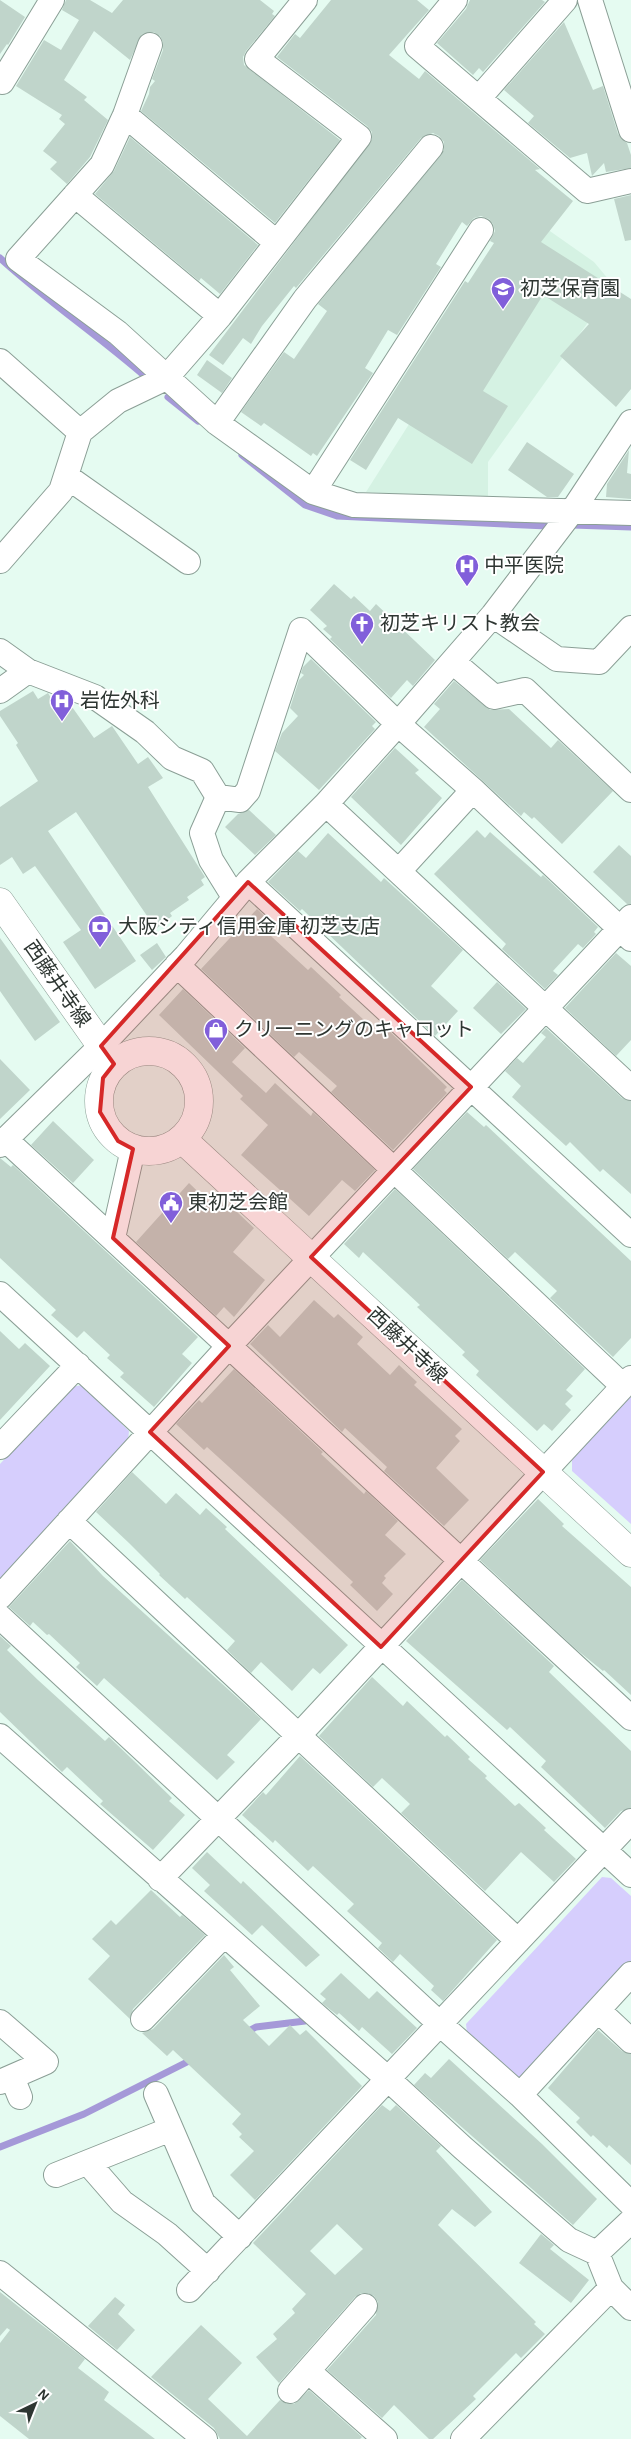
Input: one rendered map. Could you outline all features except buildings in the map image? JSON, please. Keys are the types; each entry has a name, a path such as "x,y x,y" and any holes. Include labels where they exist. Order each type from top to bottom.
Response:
{"main road":[{"name":"西藤井寺線","path":"0,902 108,1055"},
{"path":"150,1051 173,1057 186,1067 195,1080 199,1096 198,1112 192,1127 182,1140 167,1148 150,1152 133,1149 118,1141 106,1128 100,1112 99,1095 108,1055 127,1055 150,1051"},
{"name":"西藤井寺線","path":"182,1140 631,1553"}],"street":[{"path":"0,80 2,82 52,0"},
{"path":"0,561 61,490 80,432 118,401 166,378 220,316 359,137 257,59 305,0"},
{"path":"455,0 417,46 587,191 631,181"},
{"path":"479,98 565,0"},
{"path":"590,0 624,82 631,130"},
{"path":"150,45 125,116 102,165 18,260 118,333 217,423 314,492 354,505 631,513"},
{"path":"125,116 276,242"},
{"path":"217,423 305,299 431,147"},
{"path":"76,195 220,316"},
{"path":"314,492 481,230"},
{"path":"0,361 80,432"},
{"path":"631,422 573,510 493,615 326,804 241,890 177,965 108,1055 3,1143 113,1238 631,1718"},
{"path":"66,476 188,562"},
{"path":"493,615 557,659 600,662 631,628"},
{"path":"0,1597 311,1257 545,1009 627,928 398,724 301,630 248,791 240,800 218,797"},
{"path":"0,651 28,671 95,697 144,732 172,758 202,771 218,797"},
{"path":"452,662 494,697 525,690 631,790"},
{"path":"0,691 28,671"},
{"path":"399,871 473,790"},
{"path":"218,797 202,834 211,860 241,890 471,1087 631,1235"},
{"path":"326,804 631,1088"},
{"path":"160,1879 300,1734 627,1382 394,1169 177,965"},
{"path":"113,1238 133,1149"},
{"path":"0,1294 381,1647 631,1875"},
{"path":"0,1447 78,1365"},
{"path":"69,1521 300,1734 518,1941"},
{"path":"0,1617 440,2024 520,2095 631,2204"},
{"path":"0,1736 569,2240 597,2253 611,2288 631,2308"},
{"path":"189,2290 631,1822"},
{"path":"143,2019 224,1935"},
{"path":"520,2095 631,1974"},
{"path":"598,2010 631,2041"},
{"path":"0,2022 46,2062 11,2085"},
{"path":"156,2094 203,2203 240,2237"},
{"path":"56,2175 171,2129"},
{"path":"88,2163 122,2202 167,2234 208,2271"},
{"path":"597,2253 631,2221"},
{"path":"0,2273 205,2439"},
{"path":"463,2439 611,2288"},
{"path":"290,2391 365,2306"},
{"path":"308,2371 385,2439"}],"highlighted area":[{"path":"248,882 471,1087 311,1257 543,1472 381,1647 150,1432 229,1346 113,1238 133,1149 118,1141 100,1112 103,1078 114,1064 101,1046"}],"shaded area":[{"path":"537,222 594,262 614,286 488,462 488,500 366,492"},
{"path":"82,1385 129,1431 128,1441 0,1581 0,1464 72,1387"},
{"path":"631,1395 631,1524 572,1471 572,1458"},
{"path":"602,1877 611,1878 631,1896 631,1964 524,2078 516,2078 467,2033 466,2024"}],"waterway":[{"path":"0,258 147,378"},
{"path":"168,397 198,421"},
{"path":"242,455 305,505 337,516 547,526"},
{"path":"572,525 631,527"},
{"path":"245,2033 256,2027 305,2021"},
{"path":"0,2147 84,2114 193,2059"}],"place":[{"name":"初芝保育園","path":"503,310"},
{"name":"中平医院","path":"467,587"},
{"name":"初芝キリスト教会","path":"362,645"},
{"name":"岩佐外科","path":"62,722"},
{"name":"大阪シティ信用金庫 初芝支店","path":"100,948"},
{"name":"クリーニングのキャロット","path":"216,1051"},
{"name":"東初芝会館","path":"171,1224"}]}
